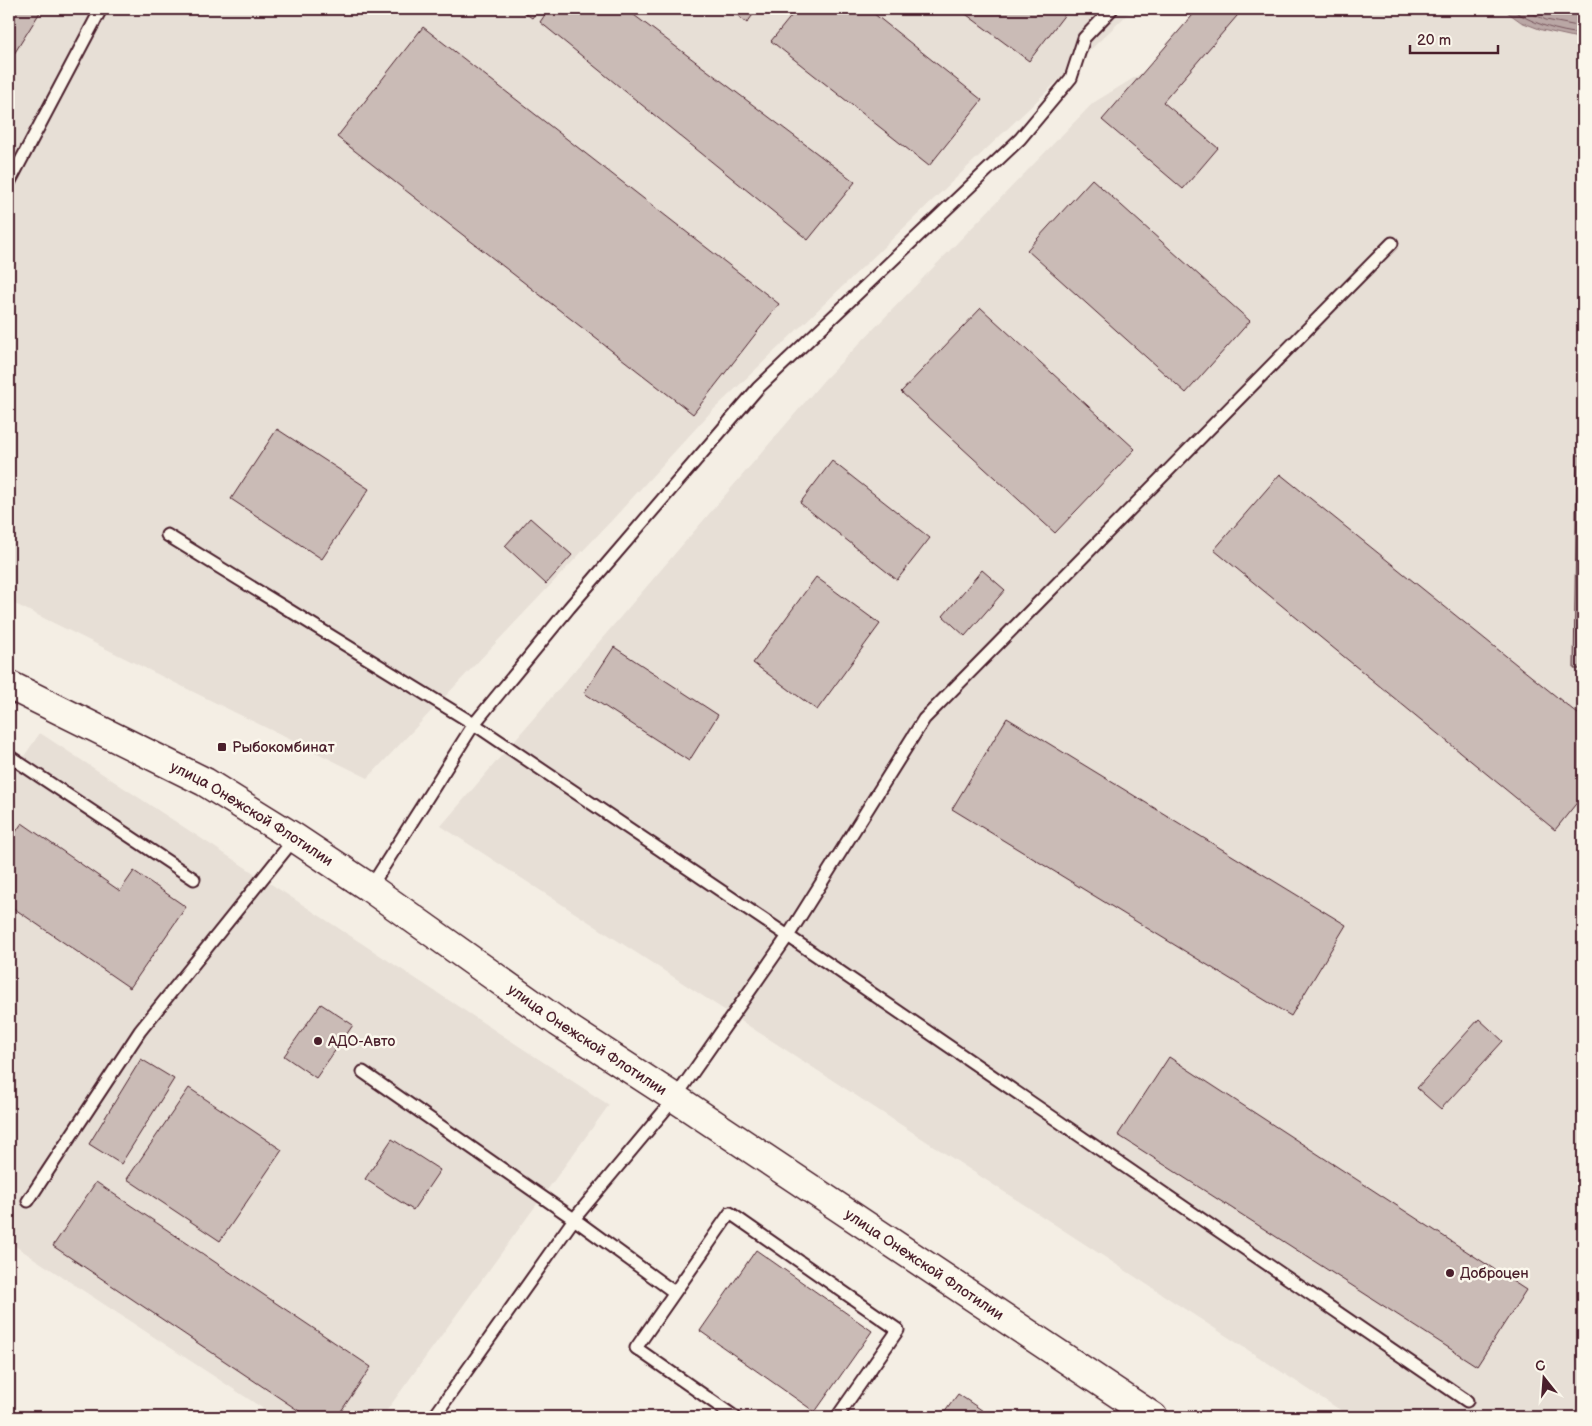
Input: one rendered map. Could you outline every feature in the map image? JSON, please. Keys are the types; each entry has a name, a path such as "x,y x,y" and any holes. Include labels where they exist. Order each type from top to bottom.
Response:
{"main road":[{"name":"улица Онежской Флотилии","path":"13,689 205,782 295,838 370,888 558,1022 1153,1417"}],"lane":[{"path":"9,183 101,9"},
{"path":"370,888 474,724 569,608 758,388 1020,139 1071,78 1084,38 1112,9"},
{"path":"434,1417 574,1219 675,1098 788,936 924,719 1392,243"},
{"path":"167,535 474,724 788,936 1467,1401"},
{"path":"9,756 194,879"},
{"path":"28,1201 140,1031 295,838"},
{"path":"363,1072 574,1219 674,1292"},
{"path":"735,1417 636,1348 730,1213 898,1330 837,1417"}],"path":[{"path":"9,1410 19,1417"}],"shaded area":[{"path":"9,9 1133,9 709,414 612,520 368,778 9,601"},
{"path":"1246,9 1502,9 1521,22 1583,39 1583,1417 1351,1417 441,826 824,380 1093,103"},
{"path":"40,733 609,1105 382,1417 276,1417 9,1242 9,778"}],"water":[{"path":"1503,9 1583,9 1583,39 1542,30 1521,22"}],"building":[{"path":"9,9 42,9 9,62"},
{"path":"519,9 539,9 532,18"},
{"path":"549,9 626,9 855,182 808,240 540,22"},
{"path":"729,9 757,9 747,23"},
{"path":"797,9 868,9 982,100 929,166 771,41"},
{"path":"959,9 1069,9 1029,61"},
{"path":"1198,9 1243,9 1163,102 1218,148 1183,189 1102,120"},
{"path":"423,27 779,304 693,414 337,137"},
{"path":"1092,179 1250,321 1186,393 1027,250"},
{"path":"981,308 1135,449 1055,533 901,392"},
{"path":"277,429 369,489 322,559 231,499"},
{"path":"1577,455 1583,455 1583,669 1574,669"},
{"path":"832,461 930,538 897,580 800,503"},
{"path":"1280,474 1583,718 1583,795 1555,830 1214,550"},
{"path":"530,518 572,555 546,584 505,546"},
{"path":"982,570 1005,590 965,636 943,616"},
{"path":"816,577 880,624 817,710 753,663"},
{"path":"614,647 718,715 689,761 584,693"},
{"path":"1007,718 1346,925 1291,1016 952,809"},
{"path":"22,823 120,891 134,871 186,907 130,988 9,905 9,842"},
{"name":"АДО-Авто","path":"321,1004 353,1025 316,1078 284,1056"},
{"path":"1479,1019 1503,1041 1441,1109 1417,1088"},
{"path":"1169,1057 1526,1290 1477,1366 1118,1135"},
{"path":"141,1059 174,1079 121,1164 89,1144"},
{"path":"189,1088 282,1150 220,1241 127,1179"},
{"path":"392,1139 440,1170 413,1210 365,1179"},
{"path":"96,1182 371,1367 337,1417 308,1417 53,1246"},
{"path":"756,1250 872,1331 815,1412 700,1331"},
{"path":"958,1394 992,1417 941,1417"}],"place":[{"name":"Рыбокомбинат","path":"222,747"},
{"name":"АДО-Авто","path":"318,1041"},
{"name":"Доброцен","path":"1450,1273"}]}
